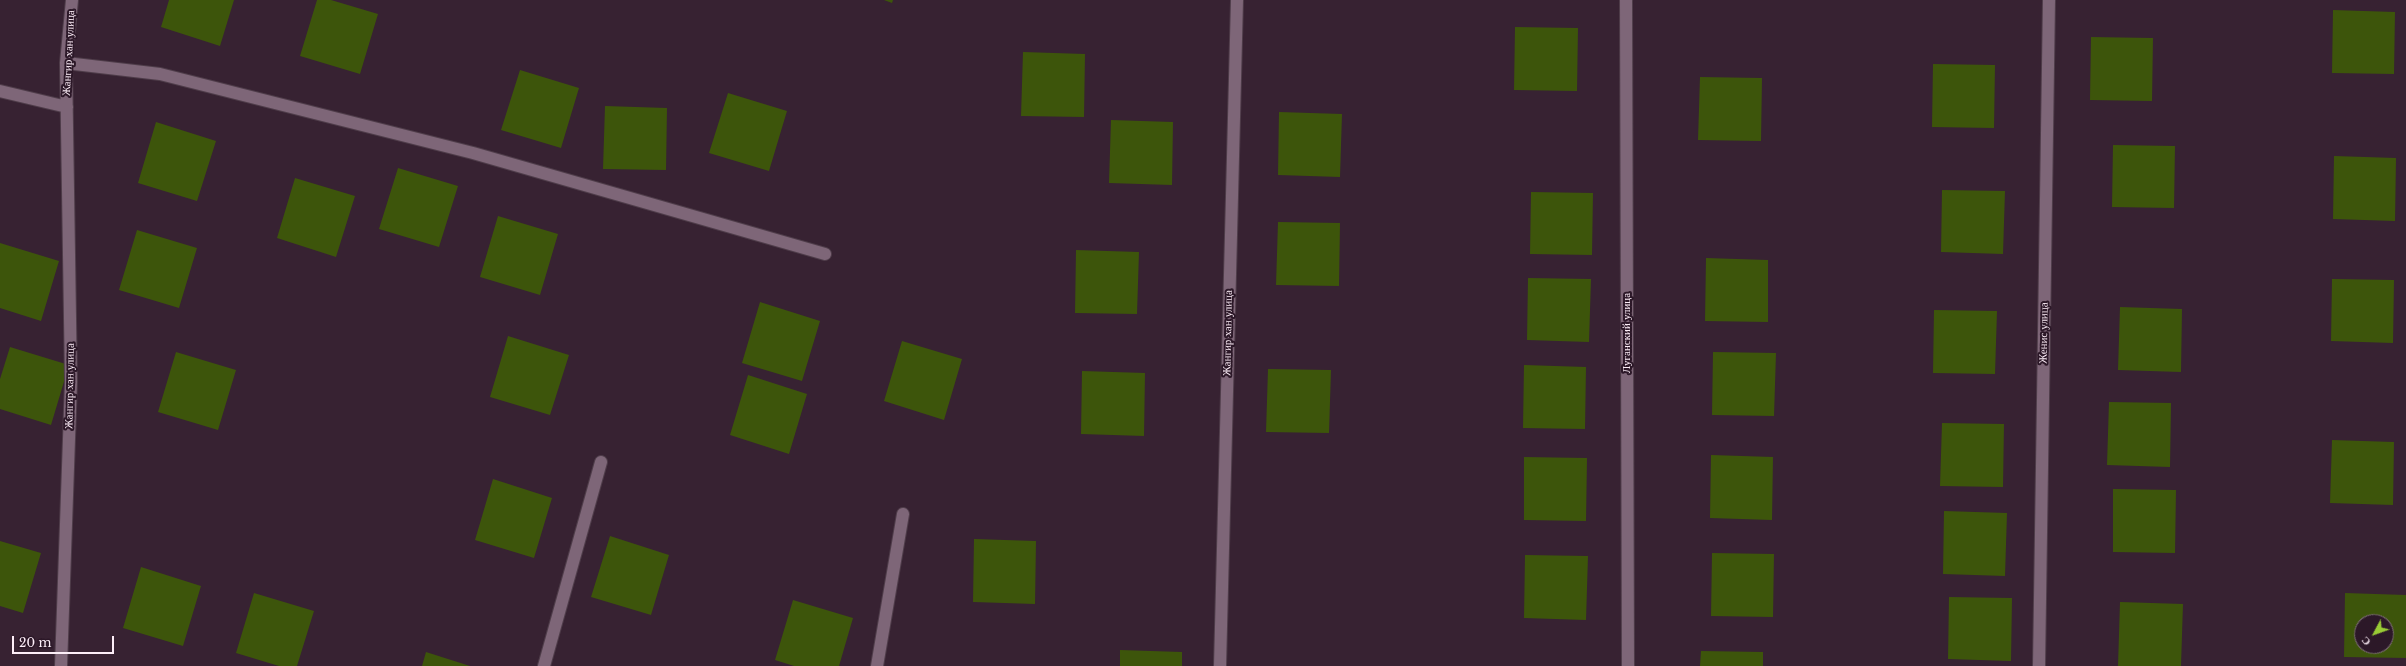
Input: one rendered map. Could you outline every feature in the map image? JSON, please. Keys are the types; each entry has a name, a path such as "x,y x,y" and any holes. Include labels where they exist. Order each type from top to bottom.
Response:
{"street":[{"name":"Жангир хан улица","path":"61,666 71,382 66,63 72,0"},
{"name":"Жангир хан улица","path":"1220,666 1236,0"},
{"name":"Луганский улица","path":"1626,0 1628,666"},
{"name":"Женис улица","path":"2039,666 2049,0"},
{"path":"66,63 160,74 473,153 825,254"},
{"name":"Жангир хан улица","path":"0,91 67,106"},
{"path":"544,666 601,462"},
{"path":"877,666 903,514"}],"building":[{"path":"169,0 234,0 220,46 161,27"},
{"path":"317,0 331,0 378,14 360,74 300,56"},
{"path":"884,0 893,0 892,3"},
{"path":"2333,10 2395,12 2394,74 2332,73"},
{"path":"1515,27 1578,28 1577,91 1514,90"},
{"path":"2091,37 2153,38 2152,101 2090,100"},
{"path":"1023,52 1085,54 1084,117 1021,116"},
{"path":"1933,64 1995,65 1994,128 1932,127"},
{"path":"520,70 579,88 561,148 501,130"},
{"path":"1700,77 1762,78 1761,141 1698,140"},
{"path":"728,93 787,111 769,171 709,153"},
{"path":"605,106 667,108 666,170 603,169"},
{"path":"1279,112 1342,114 1340,177 1278,175"},
{"path":"1111,120 1173,122 1172,185 1109,183"},
{"path":"156,122 216,141 197,201 138,183"},
{"path":"2113,145 2175,146 2174,208 2112,207"},
{"path":"2334,156 2396,158 2395,221 2333,219"},
{"path":"398,168 458,186 439,247 379,229"},
{"path":"295,178 355,196 336,257 277,238"},
{"path":"1942,190 2005,191 2003,254 1941,252"},
{"path":"1531,192 1593,193 1592,255 1530,254"},
{"path":"498,216 558,234 540,295 480,277"},
{"path":"1278,222 1340,223 1339,286 1276,285"},
{"path":"137,230 197,248 179,308 119,290"},
{"path":"0,243 59,261 41,321 0,308"},
{"path":"1076,250 1139,252 1137,314 1075,313"},
{"path":"1706,258 1768,260 1768,322 1705,321"},
{"path":"1528,278 1591,279 1589,342 1527,340"},
{"path":"2332,279 2394,280 2393,343 2331,341"},
{"path":"760,302 820,321 802,381 742,363"},
{"path":"2120,307 2182,309 2181,372 2118,370"},
{"path":"1934,310 1997,311 1995,374 1933,373"},
{"path":"508,336 569,355 550,415 490,397"},
{"path":"902,341 962,359 944,420 884,401"},
{"path":"10,347 69,365 51,425 0,409 0,379"},
{"path":"176,352 236,370 218,430 158,412"},
{"path":"1713,352 1776,353 1774,416 1712,415"},
{"path":"1524,365 1586,367 1585,429 1523,428"},
{"path":"1268,369 1331,370 1329,433 1266,432"},
{"path":"1082,371 1145,373 1144,436 1081,434"},
{"path":"748,375 807,394 789,454 730,435"},
{"path":"2109,402 2171,403 2170,467 2107,465"},
{"path":"1942,423 2004,424 2003,487 1940,486"},
{"path":"2332,440 2394,442 2393,505 2330,503"},
{"path":"1711,455 1773,457 1772,520 1710,518"},
{"path":"1524,457 1587,458 1586,521 1524,520"},
{"path":"493,479 552,498 534,558 475,540"},
{"path":"2113,489 2176,490 2175,553 2113,552"},
{"path":"1944,511 2007,513 2005,576 1943,574"},
{"path":"610,536 669,555 651,615 591,597"},
{"path":"974,539 1036,541 1035,604 973,602"},
{"path":"0,541 41,553 23,613 0,606"},
{"path":"1712,553 1774,554 1773,617 1711,616"},
{"path":"1525,555 1588,556 1586,620 1524,618"},
{"path":"141,567 201,586 183,646 123,628"},
{"path":"254,593 314,611 297,666 279,666 236,653"},
{"path":"2345,593 2406,595 2406,658 2344,657"},
{"path":"1949,597 2012,598 2011,661 1948,659"},
{"path":"793,600 853,618 839,666 794,666 775,660"},
{"path":"2120,602 2183,604 2181,666 2118,666"},
{"path":"1120,650 1182,652 1182,666 1120,666"},
{"path":"1701,651 1763,652 1763,666 1700,666"},
{"path":"426,652 470,666 422,666"}]}
